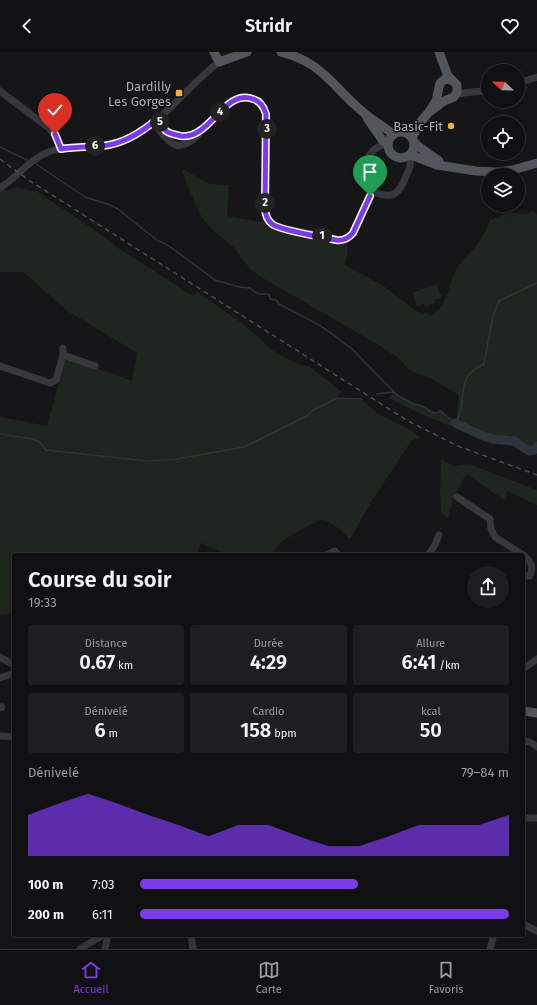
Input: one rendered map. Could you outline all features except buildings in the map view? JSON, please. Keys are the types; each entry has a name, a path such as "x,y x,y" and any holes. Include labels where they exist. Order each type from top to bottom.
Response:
{"main road":[{"path":"214,52 219,62 247,52"},
{"path":"281,52 295,55 314,65 363,112 393,134"},
{"path":"429,112 452,97 458,88 448,76 440,52"},
{"path":"410,158 413,151 411,137 436,101 438,86 442,80 443,62"},
{"path":"442,80 449,79 454,82"},
{"path":"438,92 442,97 452,97"},
{"path":"363,112 388,144 390,153 396,158 410,158 437,165 476,171 498,172 537,163"},
{"path":"388,144 393,134 401,132 411,137 427,153 447,166"},
{"path":"525,711 537,714"}],"street":[{"path":"0,188 34,160 51,151 104,146 117,143 134,136 155,120 219,62"},
{"path":"525,81 537,78"},
{"path":"454,82 477,93"},
{"path":"0,91 49,128 55,134 61,149"},
{"path":"452,97 481,92"},
{"path":"155,120 168,141 178,146 188,143 197,136 201,130 236,99 243,97 251,98 258,102 262,106 267,118 265,212 271,222 278,227 336,240 346,239 353,233 373,191"},
{"path":"379,134 380,142 372,152 362,176 362,182 366,188 389,195 394,194 403,184 410,158"},
{"path":"376,148 382,144 388,144"},
{"path":"0,366 50,383 56,380 63,352 95,366"},
{"path":"457,498 490,519 491,529 495,537 520,553"},
{"path":"429,553 439,535"},
{"path":"525,557 532,564 530,576"},
{"path":"0,657 12,664"},
{"path":"525,668 537,659"},
{"path":"0,678 12,674"},
{"path":"0,736 12,737"},
{"path":"525,741 530,742 537,747"},
{"path":"525,818 537,818"},
{"path":"525,925 537,931"},
{"path":"80,949 99,937"},
{"path":"105,949 108,937"},
{"path":"191,937 193,949"},
{"path":"490,949 493,937"}],"shaded area":[{"path":"182,169 210,184 229,185 227,216 273,224 347,243 345,265 385,287 416,311 431,315 442,305 457,268 477,246 490,220 510,212 524,214 534,211 537,215 537,452 529,451 514,441 492,439 483,436 454,422 457,416 459,395 434,380 409,370 401,360 379,345 251,270 233,247 215,232 202,218 187,185"},
{"path":"16,187 38,192 118,248 193,296 197,292 242,323 273,351 300,365 309,366 342,392 335,398 362,400 378,414 412,431 422,438 412,440 373,499 350,539 333,524 322,520 293,534 277,546 274,553 222,553 201,543 197,553 12,553 12,615 0,616 0,417 47,426 66,357 132,381 137,353 66,310 23,272 0,272 0,192 4,189 7,191"},
{"path":"437,284 442,298 435,300 435,303 426,307 424,304 417,307 412,293"},
{"path":"394,392 412,403 425,407 435,413 441,411 453,422 450,426 389,398"},
{"path":"441,459 454,466 469,464 537,490 537,505 507,491 504,500 467,474 452,499 448,518 441,514"}],"waterway":[{"path":"0,147 27,160"},
{"path":"36,164 85,197 118,209 158,241 176,251 215,280 239,287 250,288 258,294 269,294 270,299 276,300 279,304 329,331 350,347 397,395 435,413 441,411 455,423 459,414 463,390 468,376 484,364 493,316 499,301 537,283"},
{"path":"377,394 393,392"},
{"path":"0,434 32,439 40,442 46,450 147,461 176,459 244,447 307,416 313,410 337,398 362,399"},
{"path":"455,423 492,439 514,441 529,451 534,450 537,446"}],"railway":[{"path":"0,159 30,181 408,421 458,446 537,475"}],"place":[{"name":"Dardilly Les Gorges","path":"179,93"},
{"name":"Basic-Fit","path":"451,126"}],"route":[{"path":"55,134 61,149 104,146 117,143 134,136 157,119 168,132 172,134 178,136 191,136 201,130 234,100 247,97 261,104 267,118 265,212 267,218 275,226 336,240 344,240 353,233 370,196"}]}
